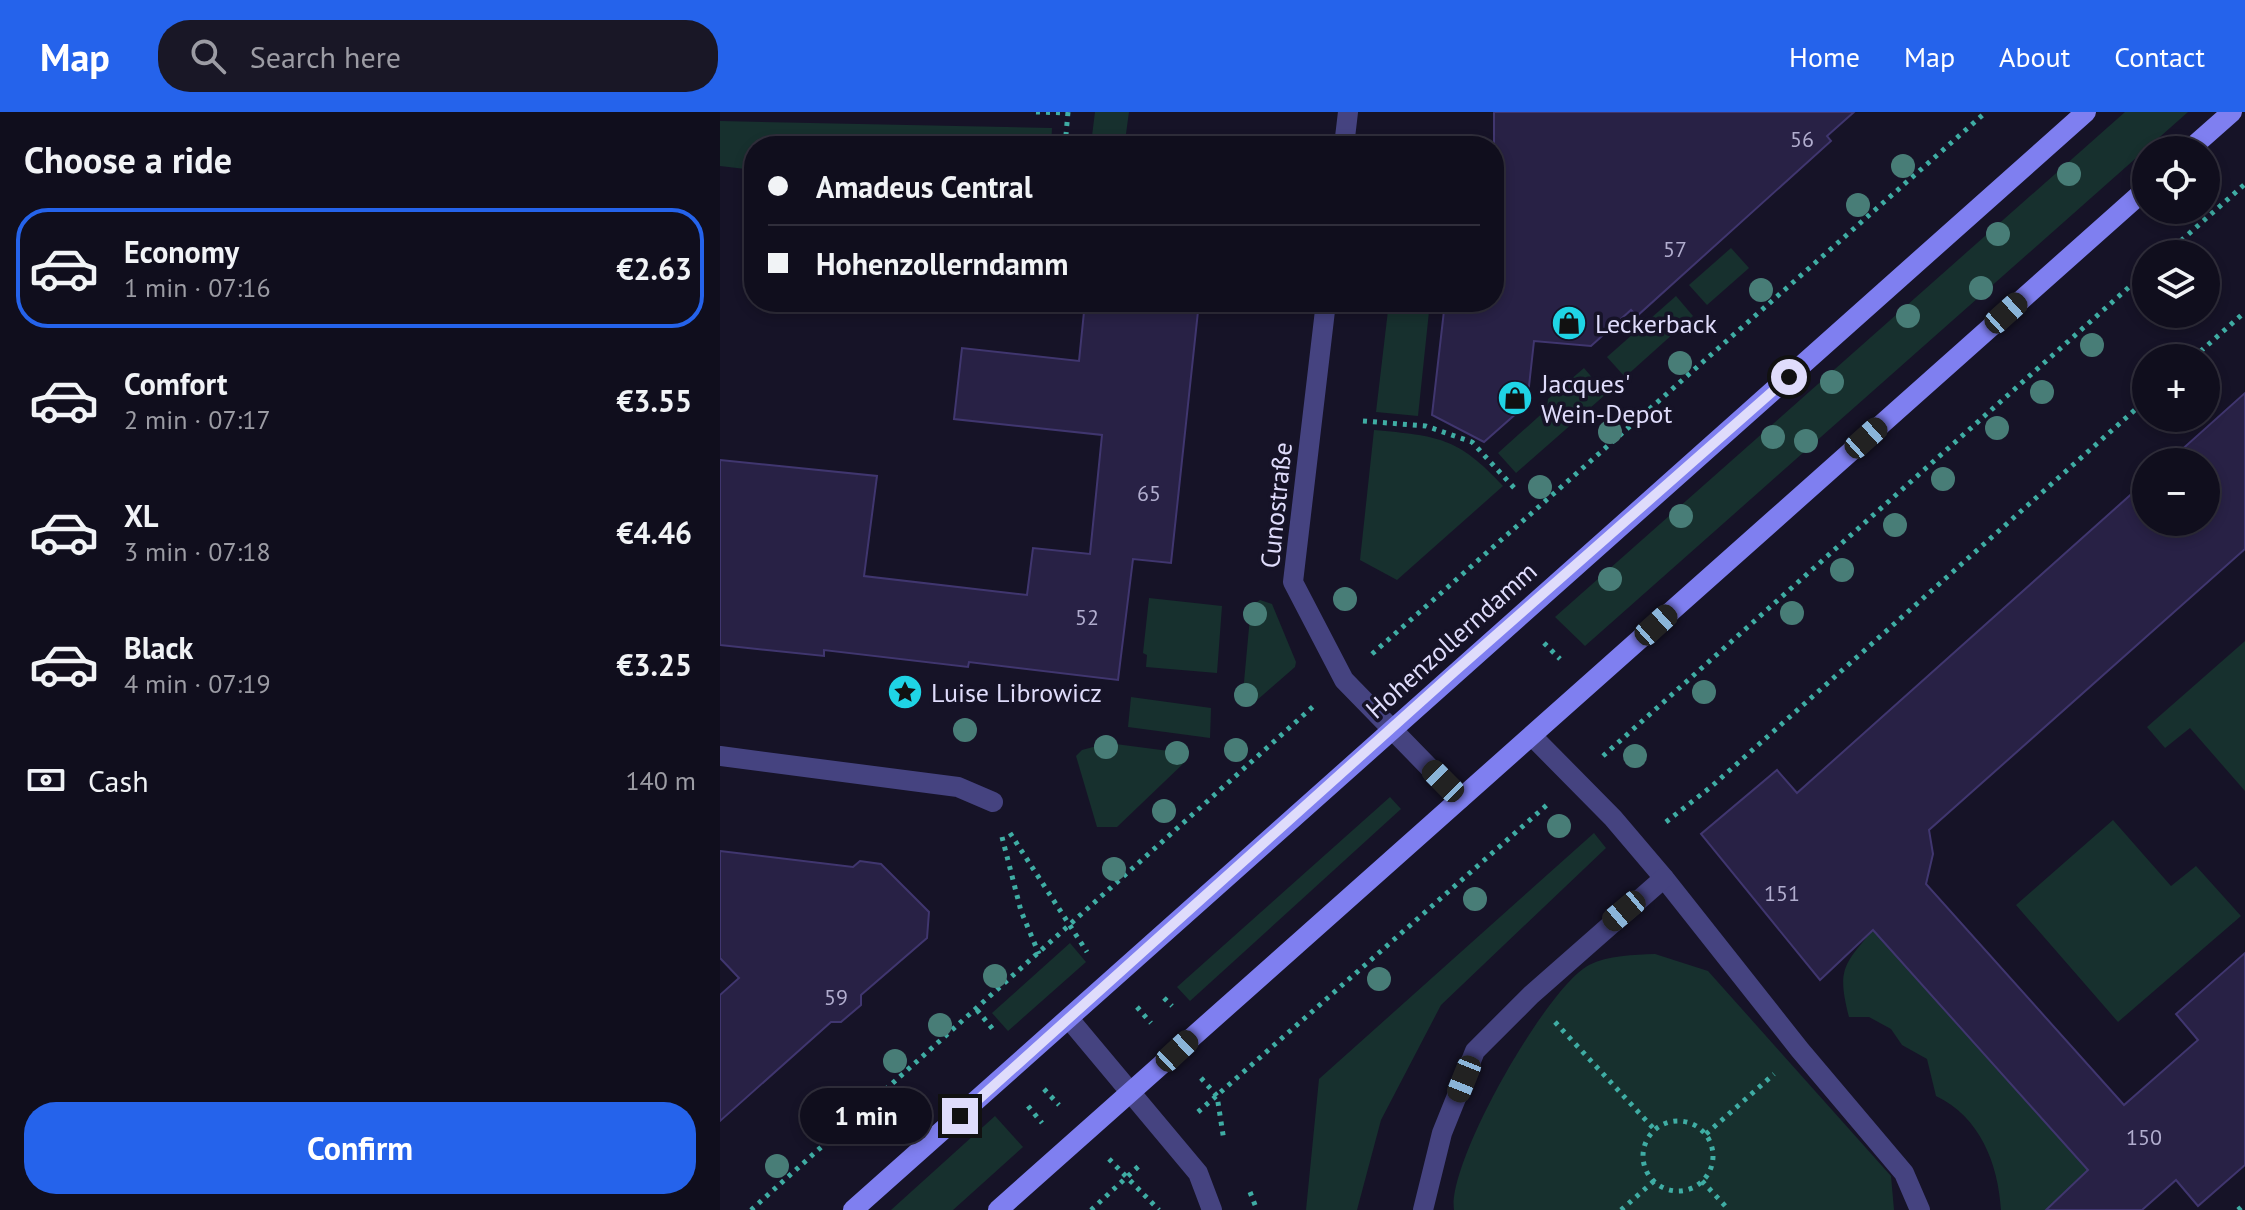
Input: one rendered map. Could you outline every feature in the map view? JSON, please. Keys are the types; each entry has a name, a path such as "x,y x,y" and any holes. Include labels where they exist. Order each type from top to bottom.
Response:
{"main road":[{"name":"Hohenzollerndamm","path":"853,1210 1070,1020 1390,729 2086,112"},
{"path":"2205,136 2232,112"},
{"path":"998,1210 2132,201"}],"street":[{"path":"1345,136 1348,112"},
{"name":"Cunostraße","path":"1325,312 1293,582 1344,680 1460,799"},
{"path":"1532,736 1664,878 1800,1050 1904,1173 1920,1210"},
{"path":"720,756 958,787 993,802"},
{"path":"1423,1210 1442,1133 1475,1051 1531,995 1664,878"},
{"path":"1070,1020 1198,1173 1212,1210"}],"path":[{"path":"1036,112 1068,112 1066,136"},
{"path":"1374,653 1986,112"},
{"path":"2182,240 2245,184"},
{"path":"1251,1064 1576,780 2132,284"},
{"path":"2209,344 2245,312"},
{"path":"1635,846 1712,786 2132,412"},
{"path":"1363,421 1426,426 1472,442 1517,491"},
{"path":"1535,634 1569,669"},
{"path":"751,1210 1321,700"},
{"path":"1022,856 1070,926 1075,939 1094,960"},
{"path":"1009,864 1021,911 1039,954"},
{"path":"1531,995 1655,1130"},
{"path":"977,1010 1003,1040"},
{"path":"1706,1134 1800,1050"},
{"path":"1177,1051 1217,1096 1220,1130 1227,1150"},
{"path":"1036,1080 1066,1114"},
{"path":"1019,1096 1049,1132"},
{"path":"1676,1121 1697,1127 1706,1134 1713,1153 1709,1173 1702,1181 1684,1191 1663,1187 1654,1181 1643,1161 1648,1139 1655,1130 1676,1121"},
{"path":"1621,1210 1654,1181"},
{"path":"1702,1181 1729,1210"},
{"path":"2238,1210 2245,1204"}],"green space":[{"path":"1095,112 1129,112 1126,136 1092,136"},
{"path":"2125,112 2188,112 2161,136 2132,136 2132,162 1585,646 1555,617"},
{"path":"720,121 1052,128 1052,136 744,136 744,169 720,166"},
{"path":"1731,248 1749,268 1707,305 1689,285"},
{"path":"1676,296 1693,316 1625,377 1607,357"},
{"path":"1388,312 1429,312 1418,416 1376,412"},
{"path":"1584,368 1606,394 1516,473 1498,453 1547,409 1548,399"},
{"path":"1374,430 1415,434 1446,442 1473,457 1503,486 1397,580 1360,560"},
{"path":"1149,598 1222,606 1217,673 1146,667 1147,655 1143,653"},
{"path":"1260,600 1272,604 1296,662 1295,667 1256,701 1249,701 1243,693 1251,606"},
{"path":"2245,641 2245,791 2190,728 2165,748 2147,727"},
{"path":"1131,697 1211,708 1210,738 1128,727"},
{"path":"1108,743 1184,753 1187,760 1117,827 1097,827 1076,756 1082,750"},
{"path":"1390,797 1401,809 1190,1001 1177,987"},
{"path":"2113,820 2171,886 2196,866 2241,916 2118,1022 2016,905"},
{"path":"1594,833 1606,848 1441,1005 1381,1120 1357,1210 1306,1210 1319,1079"},
{"path":"1873,930 2088,1170 2046,1210 2001,1210 1996,1175 1984,1143 1964,1116 1936,1096 1927,1059 1902,1045 1891,1029 1869,1017 1849,1017 1843,988 1845,969"},
{"path":"1070,943 1086,962 1008,1031 992,1013"},
{"path":"1655,954 1708,971 1891,1176 1894,1210 1454,1210 1456,1187 1482,1118 1503,1078 1549,1006 1571,980 1589,965 1613,957"},
{"path":"995,1116 1023,1147 953,1210 891,1210"}],"building":[{"path":"1494,112 1854,112 1827,136 1831,141 1637,316 1631,310 1591,346 1534,341 1527,404 1484,442 1432,415 1444,312 1504,312 1504,136 1494,136"},
{"path":"1084,312 1198,312 1171,563 1133,559 1118,680 969,662 968,667 824,650 824,656 720,645 720,460 877,476 864,576 1027,595 1033,548 1090,554 1102,435 954,419 962,348 1079,361"},
{"path":"2245,393 2245,549 1929,830 1933,854 1926,884 2124,1105 2198,1040 2176,1014 2245,953 2245,1165 2198,1206 2176,1180 2142,1210 2046,1210 2088,1170 1873,930 1820,980 1701,834 1777,770 1797,793 2132,494 2132,536 2220,536 2220,448 2184,448 2201,432 2220,432 2220,415"},
{"path":"720,851 853,867 860,861 881,864 929,912 927,938 861,995 861,1005 841,1022 831,1022 720,1121 720,995 739,978 720,958"}],"place":[{"name":"Leckerback","path":"1569,323"},
{"name":"Jacques' Wein-Depot","path":"1515,398"},
{"name":"Luise Librowicz","path":"905,692"}],"route":[{"path":"960,1116 1454,672 1789,377"}]}
